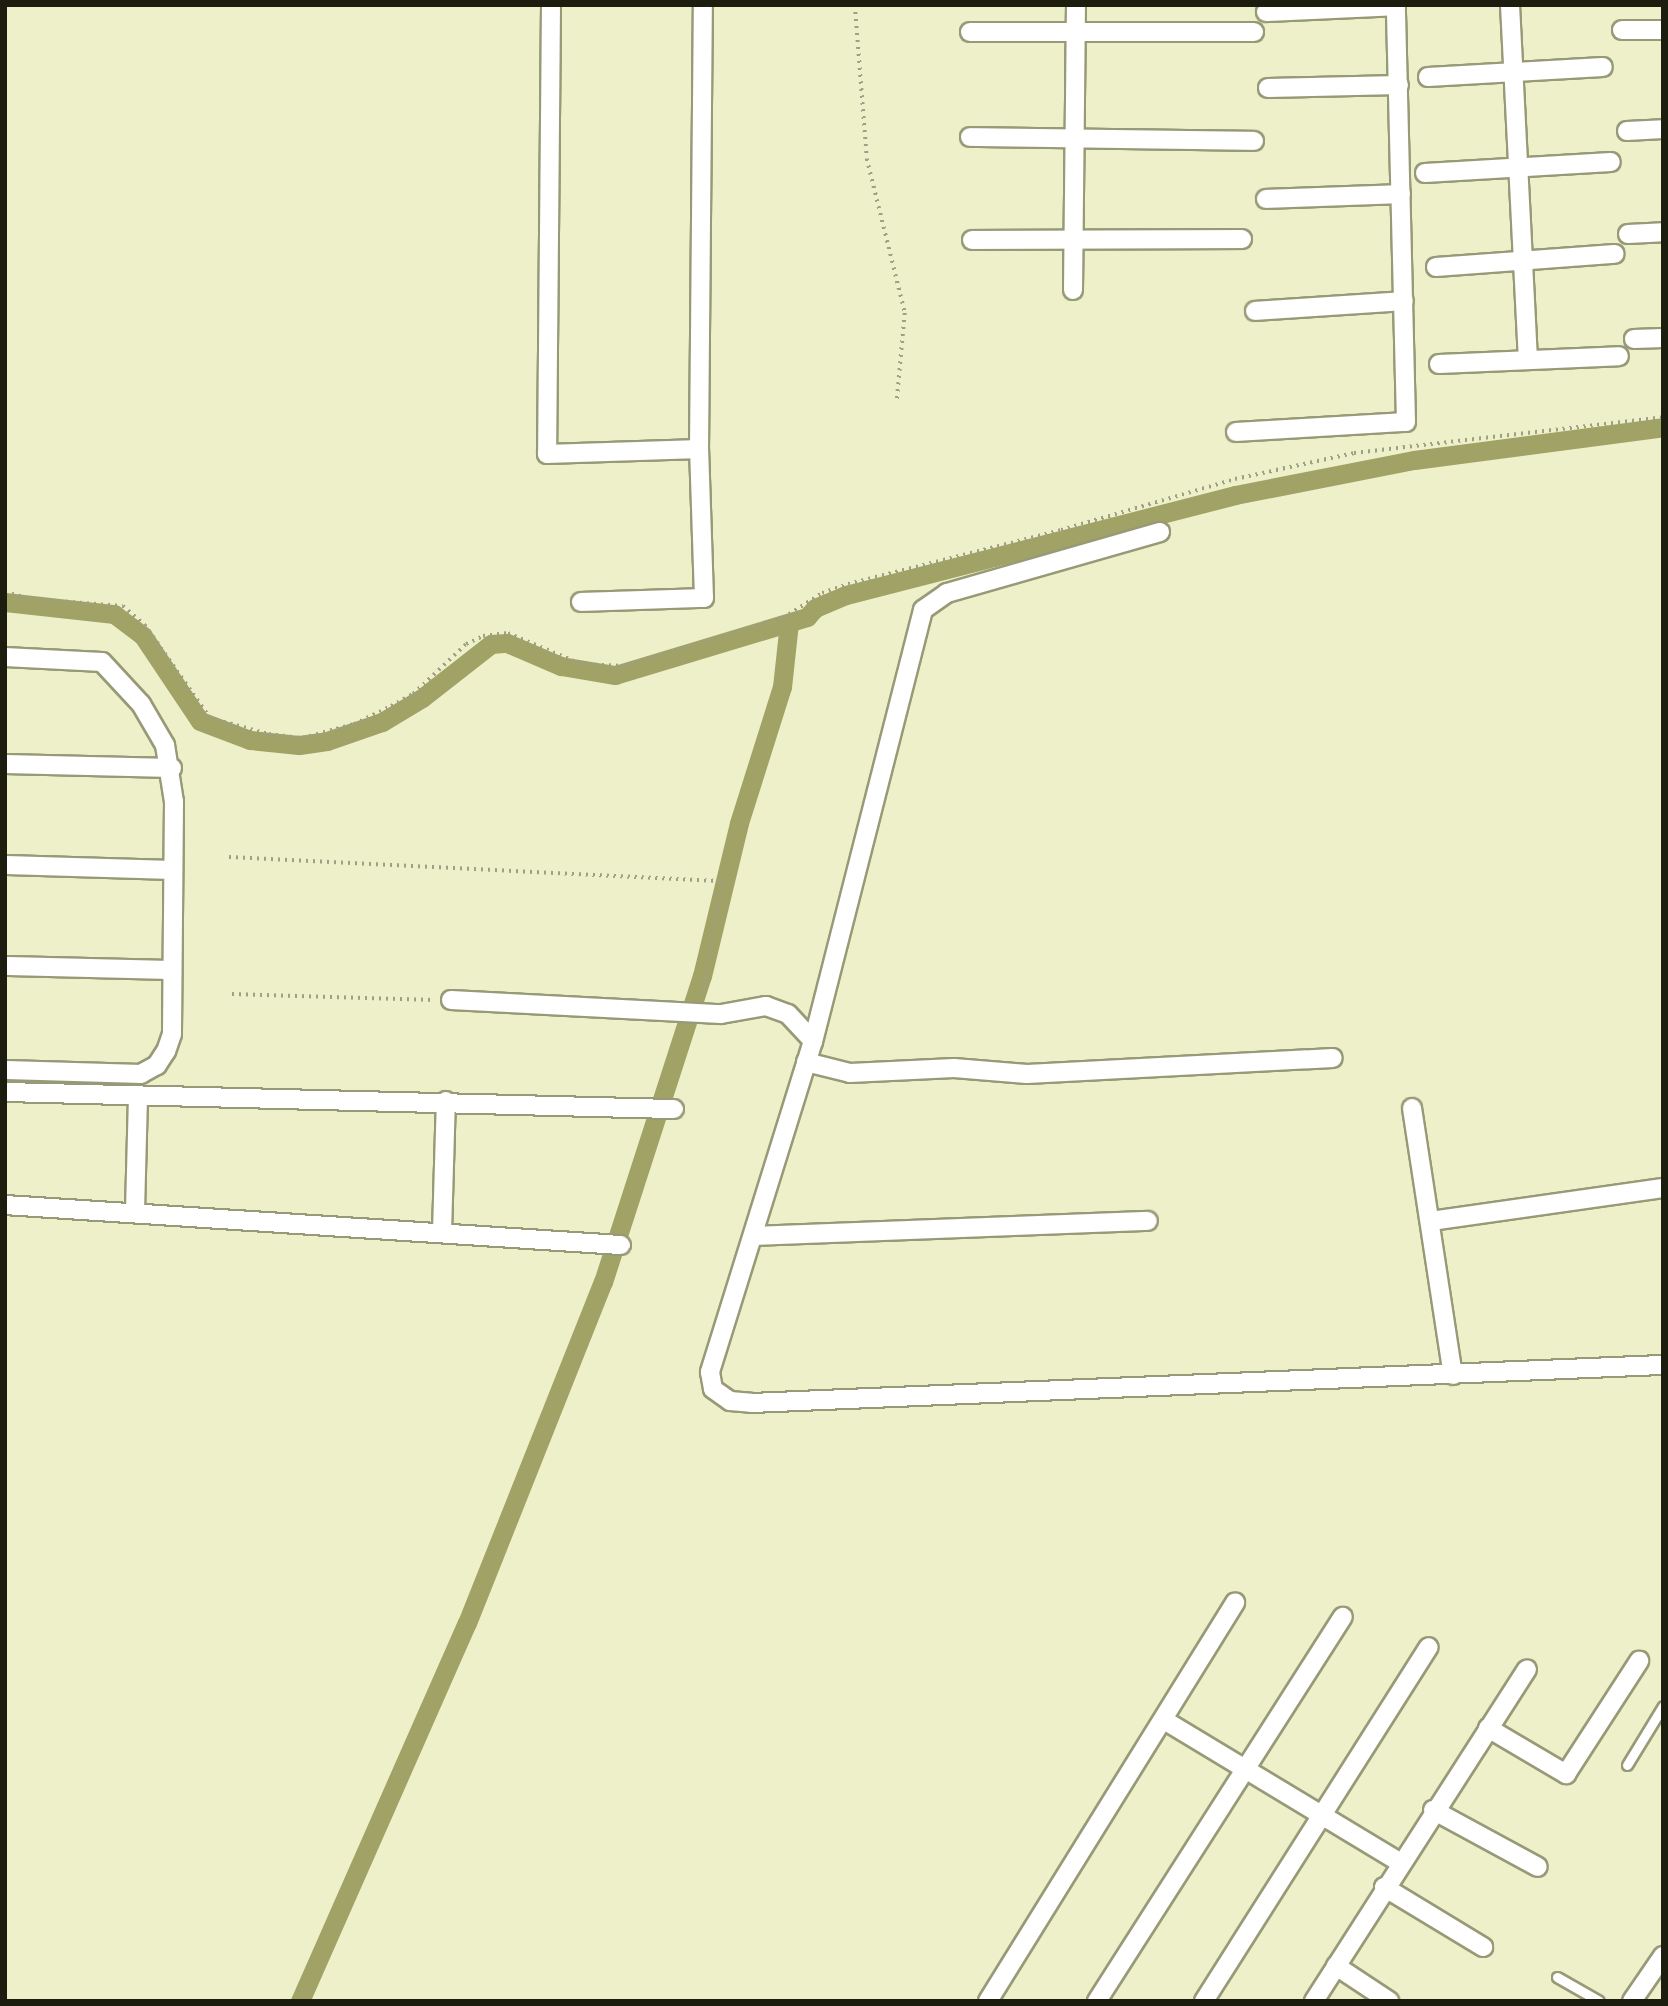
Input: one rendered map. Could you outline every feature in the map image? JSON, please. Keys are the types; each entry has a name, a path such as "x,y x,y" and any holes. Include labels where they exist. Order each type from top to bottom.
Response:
{"street":[{"path":"551,5 547,454 699,449"},
{"path":"581,602 704,598 699,449 703,5"},
{"path":"1073,290 1076,5"},
{"path":"1236,432 1406,422 1396,5 1266,12"},
{"path":"1510,5 1520,261 1528,360"},
{"path":"1622,30 1663,30"},
{"path":"970,32 1254,32"},
{"path":"1428,77 1603,66"},
{"path":"1268,88 1399,85"},
{"path":"1628,131 1663,129"},
{"path":"970,137 1254,141"},
{"path":"1425,173 1611,162"},
{"path":"1266,200 1401,194"},
{"path":"1628,234 1663,232"},
{"path":"972,240 1242,239"},
{"path":"1436,267 1615,254"},
{"path":"1255,311 1404,301"},
{"path":"1634,339 1663,338"},
{"path":"1439,364 1619,356"},
{"path":"1160,532 947,593 923,610 813,1041 755,1236 710,1372 713,1389 730,1401 1663,1365"},
{"path":"5,657 102,662 141,704 165,745 172,768 172,1034 157,1065 141,1074 5,1070"},
{"path":"5,764 172,768"},
{"path":"5,865 172,870"},
{"path":"5,966 172,970"},
{"path":"451,1000 721,1014 758,1005 781,1009 813,1041"},
{"path":"806,1062 850,1073 954,1068 1027,1074 1333,1058"},
{"path":"5,1092 446,1101 674,1109"},
{"path":"135,1211 138,1095"},
{"path":"442,1232 446,1101"},
{"path":"1412,1108 1453,1375"},
{"path":"1431,1221 1663,1188"},
{"path":"5,1205 135,1211 621,1245"},
{"path":"755,1236 1148,1221"},
{"path":"988,2001 1235,1602"},
{"path":"1097,2001 1343,1617"},
{"path":"1204,2001 1429,1647"},
{"path":"1488,1728 1566,1774 1639,1661"},
{"path":"1314,2001 1433,1810 1527,1669"},
{"path":"1164,1720 1399,1863"},
{"path":"1433,1810 1538,1867"},
{"path":"1384,1887 1483,1947"},
{"path":"1632,2001 1663,1956"},
{"path":"1336,1966 1389,2001"}],"lane":[{"path":"1627,1765 1663,1706"},
{"path":"1557,1977 1599,2001"}],"path":[{"path":"855,5 866,159 905,313 897,401"},
{"path":"5,592 31,599 123,606 145,625 210,718 303,738 354,724 413,694 466,645 483,636 508,633 581,664 625,666 783,618 848,584 1061,530 1234,479 1353,453 1663,417"},
{"path":"229,857 723,881 701,1012"},
{"path":"232,995 451,1000"}],"waterway":[{"path":"5,602 114,614 143,636 200,721 250,740 299,745 327,741 382,722 422,698 491,644 507,643 561,666 615,675 807,617 815,608 846,595 1235,495 1414,460 1663,427"},
{"path":"300,2001 467,1623 603,1282 702,976 739,823 782,687 789,623"}]}
